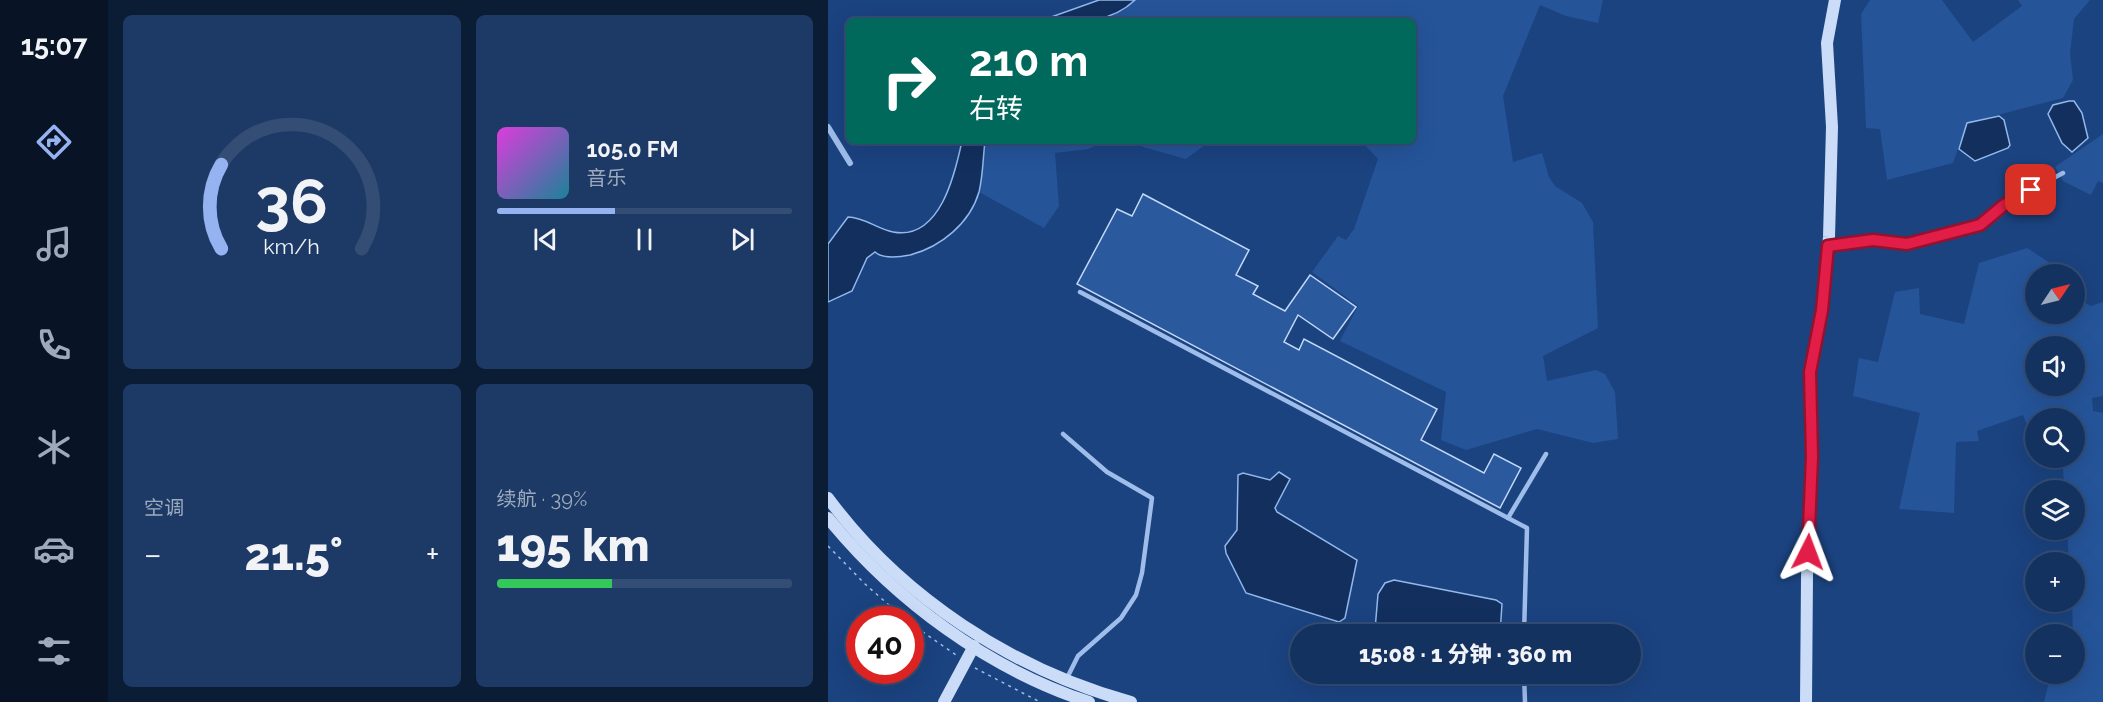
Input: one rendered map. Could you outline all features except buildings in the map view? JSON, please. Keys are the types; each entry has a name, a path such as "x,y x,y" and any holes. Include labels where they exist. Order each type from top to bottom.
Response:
{"main road":[{"path":"1806,702 1806,576 1812,457 1810,372 1822,310 1828,246 1832,127 1827,43 1836,0"},
{"path":"828,498 866,544 925,597 990,642 1066,681 1131,702"},
{"path":"828,518 858,552 897,590 974,646 1032,679 1089,702"},
{"path":"944,702 974,646"}],"street":[{"path":"828,127 850,163"}],"lane":[{"path":"1828,246 1873,240 1907,244 1980,225 2004,205 2063,173"},
{"path":"1080,292 1527,528 1524,624"},
{"path":"1063,434 1107,472 1152,498 1141,581 1136,595 1121,618 1078,656 1066,681"},
{"path":"1508,518 1546,454"},
{"path":"1524,684 1525,702"}],"path":[{"path":"828,546 890,606"}],"shaded area":[{"path":"1099,0 1135,0 1114,14 1102,18 1048,18"},
{"path":"1135,0 1603,0 1598,23 1566,16 1540,5 1503,96 1513,162 1542,153 1549,177 1555,186 1582,203 1593,222 1598,328 1543,356 1547,381 1596,370 1605,374 1615,392 1618,439 1593,443 1537,429 1466,450 1441,440 1446,392 1340,341 1358,306 1312,272 1338,236 1346,240 1354,229 1378,159 1364,144 1416,144 1416,18 1104,18 1119,12"},
{"path":"1870,0 1942,0 1973,42 2022,6 2018,0 2090,0 2074,19 2070,53 2073,80 2063,98 1967,123 1953,163 1887,180 1880,129 1866,128 1861,14"},
{"path":"2074,101 2082,113 2088,138 2072,152 2062,143 2048,114 2053,105"},
{"path":"1999,116 2004,120 2010,145 2008,148 1975,161 1959,149 1967,123"},
{"path":"2103,134 2103,183 2098,181 2091,195 2063,181 2055,167"},
{"path":"961,144 985,144 979,192 969,214 953,232 933,246 910,255 892,257 882,256 875,252 867,258 852,291 828,302 828,244 848,217 860,219 893,232 909,232 923,226 934,216 942,202 955,170"},
{"path":"985,144 1099,144 1088,149 1055,153 1059,206 1044,228 979,192"},
{"path":"1138,144 1206,144 1186,159"},
{"path":"2027,248 2052,264 2025,264 2025,324 2085,324 2085,303 2091,306 2103,302 2103,396 2092,398 2093,411 2103,413 2103,702 2044,702 2048,684 2085,684 2085,624 2073,624 2072,612 2085,612 2085,552 2068,552 2068,540 2085,540 2085,480 2064,480 2063,468 2085,468 2085,408 2025,408 2025,420 2023,415 1977,431 1979,441 1956,442 1954,513 1899,509 1920,413 1853,396 1859,358 1878,362 1895,292 1919,288 1920,314 1964,324 1979,263"},
{"path":"1279,472 1290,479 1275,508 1277,512 1357,560 1345,618 1339,622 1246,593 1226,553 1225,546 1237,530 1238,475 1243,473 1270,480"},
{"path":"1394,580 1496,600 1502,604 1501,624 1376,624 1378,594 1385,583"}],"route":[{"path":"1808,552 1812,457 1810,372 1822,310 1828,246 1873,240 1907,244 1980,225 2004,205 2031,190"}]}
